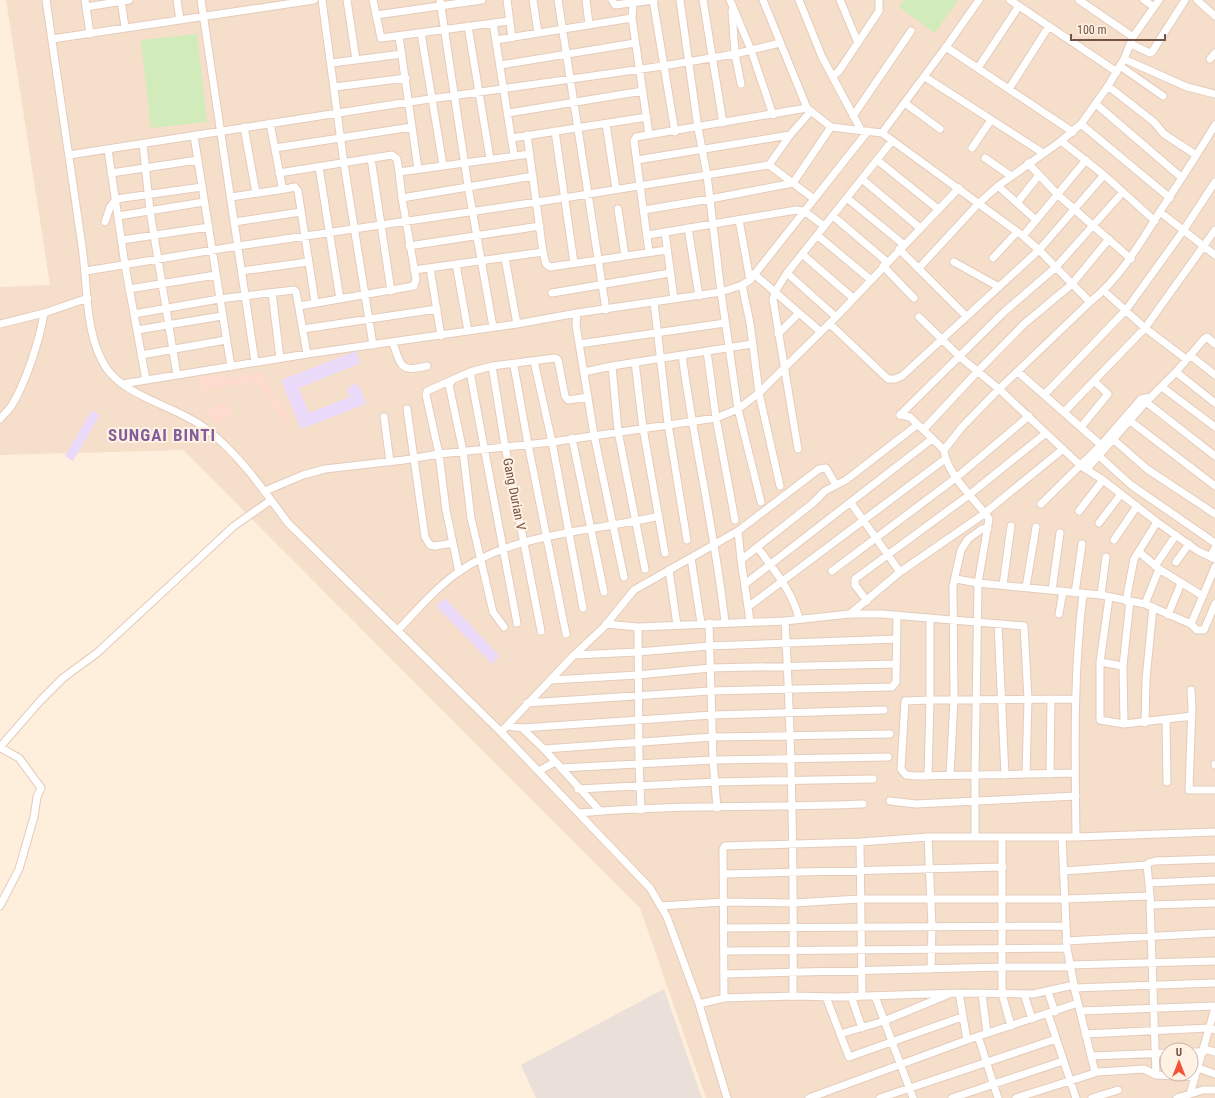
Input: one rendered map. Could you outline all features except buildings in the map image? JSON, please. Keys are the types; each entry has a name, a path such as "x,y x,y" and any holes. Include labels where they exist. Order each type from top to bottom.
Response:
{"street":[{"path":"46,0 86,271 92,330 96,348 108,369 121,384 183,414 205,428 234,454 265,491 288,523 501,732 650,888 661,906 699,1004 727,1098"},
{"path":"90,34 85,4 124,0 126,27"},
{"path":"177,0 180,20"},
{"path":"201,0 255,362"},
{"path":"52,39 180,20 273,3 314,0"},
{"path":"322,0 332,62 344,164 373,345"},
{"path":"347,0 356,60"},
{"path":"373,0 381,38 509,21"},
{"path":"376,16 440,3 482,0"},
{"path":"507,0 512,38"},
{"path":"533,0 538,33"},
{"path":"558,0 606,310"},
{"path":"586,0 589,24"},
{"path":"612,0 615,5 633,4 654,0 663,66 675,132"},
{"path":"680,0 698,128 703,150 714,224 728,347 738,409 761,502"},
{"path":"703,0 711,57 723,123"},
{"path":"763,0 809,110 831,127 882,133 959,188 1039,250 1090,302"},
{"path":"799,0 822,57 853,116 864,130"},
{"path":"840,0 858,43"},
{"path":"833,76 839,72 879,11 878,0"},
{"path":"882,133 925,77 979,0"},
{"path":"1010,0 1049,26 1163,96"},
{"path":"1079,0 1150,53 1185,0"},
{"path":"1144,0 1154,7"},
{"path":"919,268 978,204 998,186 1028,163 1061,141 1081,124 1108,86 1124,59 1132,41 1158,0"},
{"path":"1197,0 1215,16"},
{"path":"731,2 751,50 773,115"},
{"path":"731,2 736,54 741,84"},
{"path":"440,3 472,211 493,327"},
{"path":"633,4 631,7 635,43 649,135"},
{"path":"978,68 1018,6"},
{"path":"496,40 632,18"},
{"path":"493,22 514,156"},
{"path":"468,26 490,159"},
{"path":"1009,89 1049,26"},
{"path":"853,116 911,31"},
{"path":"421,33 443,165"},
{"path":"399,36 418,169"},
{"path":"500,65 635,43"},
{"path":"69,156 431,98 663,66 688,60 736,54 780,43"},
{"path":"946,48 1073,132"},
{"path":"1210,59 1215,53"},
{"path":"332,62 402,54"},
{"path":"1124,59 1187,88 1215,94"},
{"path":"925,77 1043,153"},
{"path":"335,87 406,78"},
{"path":"1108,86 1154,122 1164,134 1196,156"},
{"path":"508,113 643,91"},
{"path":"905,103 940,129"},
{"path":"1096,104 1182,178"},
{"path":"649,252 648,235 634,141 636,137 809,110"},
{"path":"86,271 238,246 304,236 329,234 769,165 809,110"},
{"path":"512,138 647,117"},
{"path":"972,148 991,120"},
{"path":"270,123 279,173 282,186 285,189"},
{"path":"606,124 616,188"},
{"path":"1081,124 1170,198"},
{"path":"944,450 962,427 999,389 1090,302 1104,291 1130,259 1215,126"},
{"path":"244,127 256,193"},
{"path":"275,148 412,127"},
{"path":"644,210 793,183 831,127"},
{"path":"121,384 280,358 393,343 517,324 577,313 699,296 721,292 742,285 752,277 814,199 864,130"},
{"path":"555,131 574,263"},
{"path":"527,135 543,252 546,264 550,266 667,250"},
{"path":"637,160 790,135"},
{"path":"194,136 231,367"},
{"path":"798,449 783,369 773,299 775,292 787,273 892,141"},
{"path":"1061,141 1104,175 1154,221"},
{"path":"143,144 150,210 177,375"},
{"path":"108,150 125,265 146,380"},
{"path":"399,172 530,154"},
{"path":"279,173 344,164 392,155 397,159 409,246 416,279 414,286 299,306"},
{"path":"371,158 391,291"},
{"path":"985,158 1011,176"},
{"path":"112,173 198,160"},
{"path":"877,160 938,209"},
{"path":"993,258 1036,220 1086,160"},
{"path":"1028,163 1057,194 1130,259"},
{"path":"769,165 814,199"},
{"path":"319,167 340,299"},
{"path":"1018,203 1039,174"},
{"path":"830,324 888,379 894,379 902,376 1039,250 1104,175"},
{"path":"402,198 532,176"},
{"path":"862,179 920,228"},
{"path":"1044,395 1126,310 1183,231 1215,182"},
{"path":"998,186 1036,220"},
{"path":"105,222 110,207 116,199 148,193 202,187"},
{"path":"231,197 295,187 298,191 315,302"},
{"path":"265,491 303,475 325,469 390,462 505,446 552,442 618,431 716,418 738,409 759,393 830,324 901,247 959,188"},
{"path":"975,836 978,583 989,519 969,495 945,459 944,450 910,417 900,415 1004,312 1055,268 1123,192"},
{"path":"847,198 901,247 919,268 966,316"},
{"path":"118,216 204,202"},
{"path":"618,209 625,256"},
{"path":"648,235 796,210 804,211 824,226"},
{"path":"234,222 301,212"},
{"path":"1160,212 1215,255"},
{"path":"833,216 885,264 914,298"},
{"path":"739,220 752,277 775,292 821,332"},
{"path":"409,246 540,226"},
{"path":"122,240 209,227"},
{"path":"688,228 699,296"},
{"path":"1064,412 1144,328 1215,230"},
{"path":"665,232 674,299"},
{"path":"817,236 871,280"},
{"path":"924,429 1024,324 1072,284 1109,239"},
{"path":"414,270 543,252"},
{"path":"802,254 853,298"},
{"path":"505,258 517,324"},
{"path":"242,271 308,262"},
{"path":"954,262 999,287"},
{"path":"456,264 468,331"},
{"path":"430,268 440,336"},
{"path":"552,293 670,273"},
{"path":"787,273 836,317"},
{"path":"129,289 216,275"},
{"path":"742,285 759,393 780,486"},
{"path":"134,314 220,299 294,290 296,292 299,306 307,354"},
{"path":"1104,291 1144,328 1215,375"},
{"path":"272,292 280,358"},
{"path":"0,324 44,313 88,298"},
{"path":"654,302 668,424 688,540"},
{"path":"302,329 437,309"},
{"path":"0,419 12,405 23,382 43,324 44,313"},
{"path":"577,313 576,325 594,435 624,576"},
{"path":"778,334 800,313"},
{"path":"137,330 222,316"},
{"path":"919,317 959,356 999,389 1063,450 1084,467 1189,544 1213,558 1215,548"},
{"path":"579,344 725,323"},
{"path":"1041,504 1098,456 1176,372 1205,338 1215,344"},
{"path":"141,355 226,340"},
{"path":"393,343 399,359 406,368 411,370 427,366"},
{"path":"584,372 682,354 752,344"},
{"path":"707,351 716,418 735,520"},
{"path":"682,354 691,421 715,545 725,622"},
{"path":"459,572 446,510 439,454 426,395 429,389 452,381 470,372 492,366 555,358 558,360 565,396 568,400 588,397"},
{"path":"534,361 552,442 583,608"},
{"path":"635,362 643,428 665,553"},
{"path":"513,364 566,634"},
{"name":"Gang Durian V","path":"492,366 505,446 541,631"},
{"path":"612,366 618,431 644,569"},
{"path":"470,372 517,623"},
{"path":"1018,372 1101,445"},
{"path":"1176,372 1215,403"},
{"path":"452,381 449,385 463,451 471,518 493,612 504,627"},
{"path":"1081,427 1108,394 1094,381"},
{"path":"1162,387 1215,427"},
{"path":"1084,467 1141,399 1149,400 1215,456"},
{"path":"407,408 422,530 427,542 435,546 453,544"},
{"path":"832,571 957,477 1029,416"},
{"path":"384,417 390,462"},
{"path":"1130,420 1215,486"},
{"path":"741,560 813,503 825,491 846,480 917,425"},
{"path":"867,601 855,585 855,579 969,495 1046,433"},
{"path":"572,438 604,592"},
{"path":"745,584 932,439"},
{"path":"1113,439 1147,469 1215,514"},
{"path":"849,614 867,601 900,572 985,513 1063,450"},
{"path":"1098,456 1130,485 1215,543"},
{"path":"748,607 945,459"},
{"path":"501,732 508,726 527,703 606,624 634,590 738,531 819,469 826,468 836,485"},
{"path":"1079,510 1103,480"},
{"path":"1099,523 1121,494"},
{"path":"0,906 19,869 34,817 37,797 41,788 19,758 1,748 41,700 63,678 102,648 234,526 271,500"},
{"path":"851,503 900,572"},
{"path":"1114,540 1137,506"},
{"path":"398,630 438,587 481,558 524,542 570,534 591,528 636,522 658,516"},
{"path":"1124,724 1124,666 1128,601 1134,559 1157,522"},
{"path":"1003,585 1011,526"},
{"path":"950,775 954,700 954,586 961,550 968,539 982,529 988,528"},
{"path":"1026,587 1036,528"},
{"path":"738,531 750,621"},
{"path":"1052,590 1060,533"},
{"path":"1145,604 1157,567 1176,535"},
{"path":"1076,837 1075,699 1082,544"},
{"path":"1176,562 1189,544"},
{"path":"758,548 783,582 797,611 799,619"},
{"path":"1139,552 1157,567 1203,596"},
{"path":"1101,595 1106,557"},
{"path":"691,558 701,623"},
{"path":"1190,624 1215,566"},
{"path":"669,570 677,625"},
{"path":"956,579 978,583 1101,595 1109,598 1145,604 1190,624 1197,630 1204,630 1215,604"},
{"path":"1168,614 1181,583"},
{"path":"1059,614 1063,591"},
{"path":"1109,598 1100,662 1100,720 1124,724 1144,723 1192,716"},
{"path":"1144,723 1146,679 1153,607"},
{"path":"606,624 638,627 785,620 849,614 930,618 1024,626 1028,699 1026,774"},
{"path":"527,703 710,691 892,686 896,682 897,616"},
{"path":"928,776 930,618"},
{"path":"785,620 790,735 793,996"},
{"path":"709,623 710,691 717,808"},
{"path":"998,624 1005,775"},
{"path":"638,627 638,720 641,810"},
{"path":"574,655 638,652 709,646 897,639"},
{"path":"1100,662 1124,666"},
{"path":"551,680 638,675 710,668 896,664"},
{"path":"1191,690 1192,716 1189,790 1215,790"},
{"path":"1050,774 1051,699"},
{"path":"1075,699 905,701 901,769 906,775 928,776 1075,773"},
{"path":"508,726 522,728 712,715 884,710"},
{"path":"1166,720 1167,782"},
{"path":"522,728 544,749 578,789 600,811"},
{"path":"544,749 713,737 890,734"},
{"path":"561,768 713,760 888,757"},
{"path":"539,771 555,762"},
{"path":"578,789 715,782 873,779"},
{"path":"890,801 916,804 1076,796"},
{"path":"579,813 600,811 863,804"},
{"path":"724,998 722,874 723,849 725,846 860,842 928,836 975,836 1002,838 1076,837 1215,832"},
{"path":"928,836 932,926 931,969"},
{"path":"1062,837 1066,944 1074,986 1095,1072"},
{"path":"1002,838 1002,994 1011,1026"},
{"path":"860,842 860,950 862,996"},
{"path":"1063,871 1147,865 1148,863 1156,861 1215,859"},
{"path":"1147,865 1150,896 1156,1075"},
{"path":"722,874 930,867 1003,867"},
{"path":"1149,883 1215,880"},
{"path":"661,906 723,902 793,903 860,899 1065,899 1150,896"},
{"path":"1150,904 1215,903"},
{"path":"723,928 1002,925 1066,926"},
{"path":"724,951 1002,949 1151,935 1215,933"},
{"path":"724,974 1152,964 1215,961"},
{"path":"699,1004 724,998 875,996 959,993 1024,994 1048,992 1074,986 1153,986 1215,983"},
{"path":"1048,992 1056,1039 1076,1098"},
{"path":"959,993 967,1040"},
{"path":"840,1034 884,1021 951,994"},
{"path":"982,994 988,1033"},
{"path":"1024,994 1032,1019"},
{"path":"851,996 862,1028"},
{"path":"875,996 912,1098"},
{"path":"826,997 849,1057 962,1017"},
{"path":"809,1098 827,1095 967,1040 1078,1003"},
{"path":"1080,1011 1154,1007 1215,1007 1212,1029 1203,1050 1199,1064"},
{"path":"1085,1034 1154,1030 1212,1029"},
{"path":"978,1036 998,1098"},
{"path":"880,1098 1056,1039"},
{"path":"1199,1051 1215,1052"},
{"path":"1091,1056 1156,1053"},
{"path":"952,1098 1063,1061"},
{"path":"1199,1068 1215,1074"},
{"path":"1016,1098 1095,1072 1144,1069 1159,1075"},
{"path":"1190,1094 1194,1082"},
{"path":"1092,1098 1118,1090"},
{"path":"1178,1098 1203,1090 1215,1090"}],"shaded area":[{"path":"6,0 1215,0 1215,1098 706,1098 640,908 183,450 0,455 0,287 50,285"},
{"path":"356,351 361,363 299,388 309,413 350,397 347,390 354,383 361,389 366,404 301,429 281,380"},
{"path":"260,372 291,421 285,424 257,380 201,392 198,378 215,374 216,377 222,376 224,380"},
{"path":"225,401 233,414 215,425 207,411"},
{"path":"92,410 100,415 73,461 65,456"},
{"path":"445,598 500,656 492,664 436,606"},
{"path":"664,989 702,1098 536,1098 521,1065"}],"green space":[{"path":"904,0 958,0 935,33 899,7"},
{"path":"197,34 207,122 151,128 141,40"}],"district":[{"name":"SUNGAI BINTI","path":"162,435"}]}
